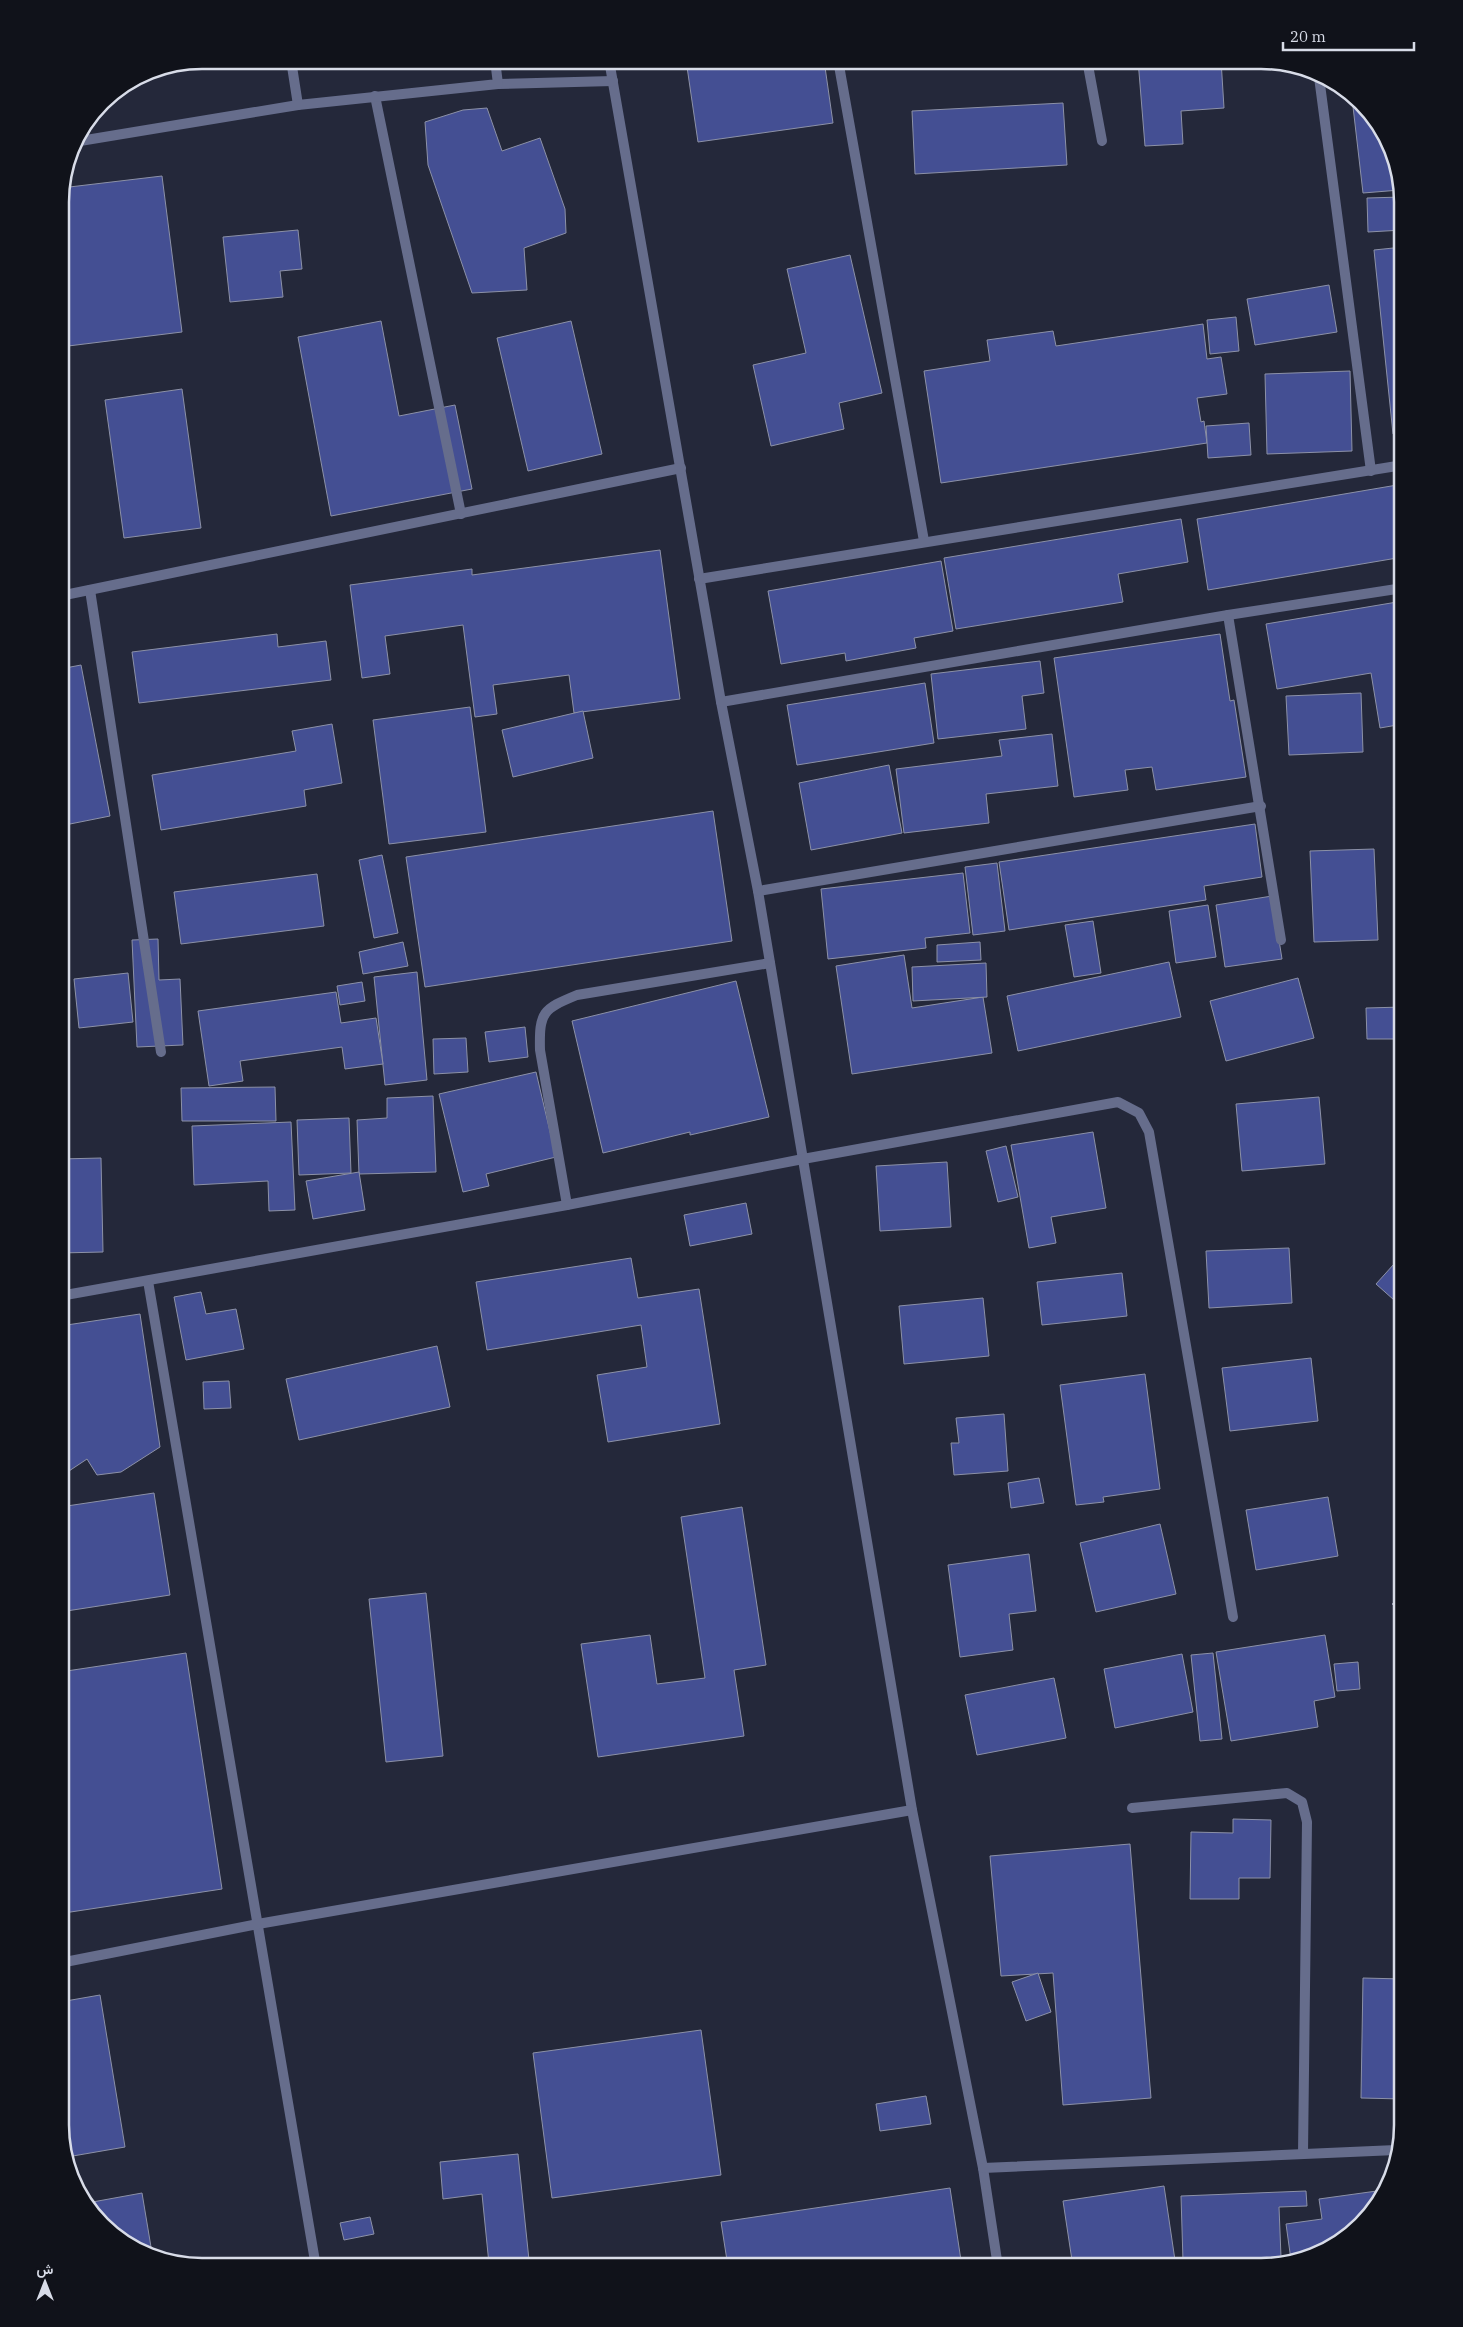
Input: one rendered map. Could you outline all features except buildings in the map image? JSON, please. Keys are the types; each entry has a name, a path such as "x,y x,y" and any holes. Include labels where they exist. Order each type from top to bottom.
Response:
{"street":[{"path":"292,69 298,106"},
{"path":"496,69 498,84"},
{"path":"611,69 721,702 758,891 912,1810 983,2168 997,2258"},
{"path":"840,69 924,541"},
{"path":"1089,69 1102,141"},
{"path":"84,140 298,106 375,96 498,84 613,81"},
{"path":"1320,82 1371,471"},
{"path":"375,96 461,514"},
{"path":"699,579 924,541 1394,467"},
{"path":"69,594 681,468"},
{"path":"721,702 1228,615 1394,589"},
{"path":"90,590 161,1052"},
{"path":"1228,615 1261,806 1281,940"},
{"path":"758,891 1261,806"},
{"path":"567,1205 540,1050 540,1028 544,1012 557,1003 577,995 770,963"},
{"path":"69,1294 567,1205 803,1159 1118,1102 1139,1113 1149,1132 1233,1617"},
{"path":"148,1281 314,2258"},
{"path":"1132,1808 1287,1793 1302,1802 1307,1822 1303,2154"},
{"path":"69,1961 258,1924 912,1810"},
{"path":"983,2168 1392,2150"}]}
